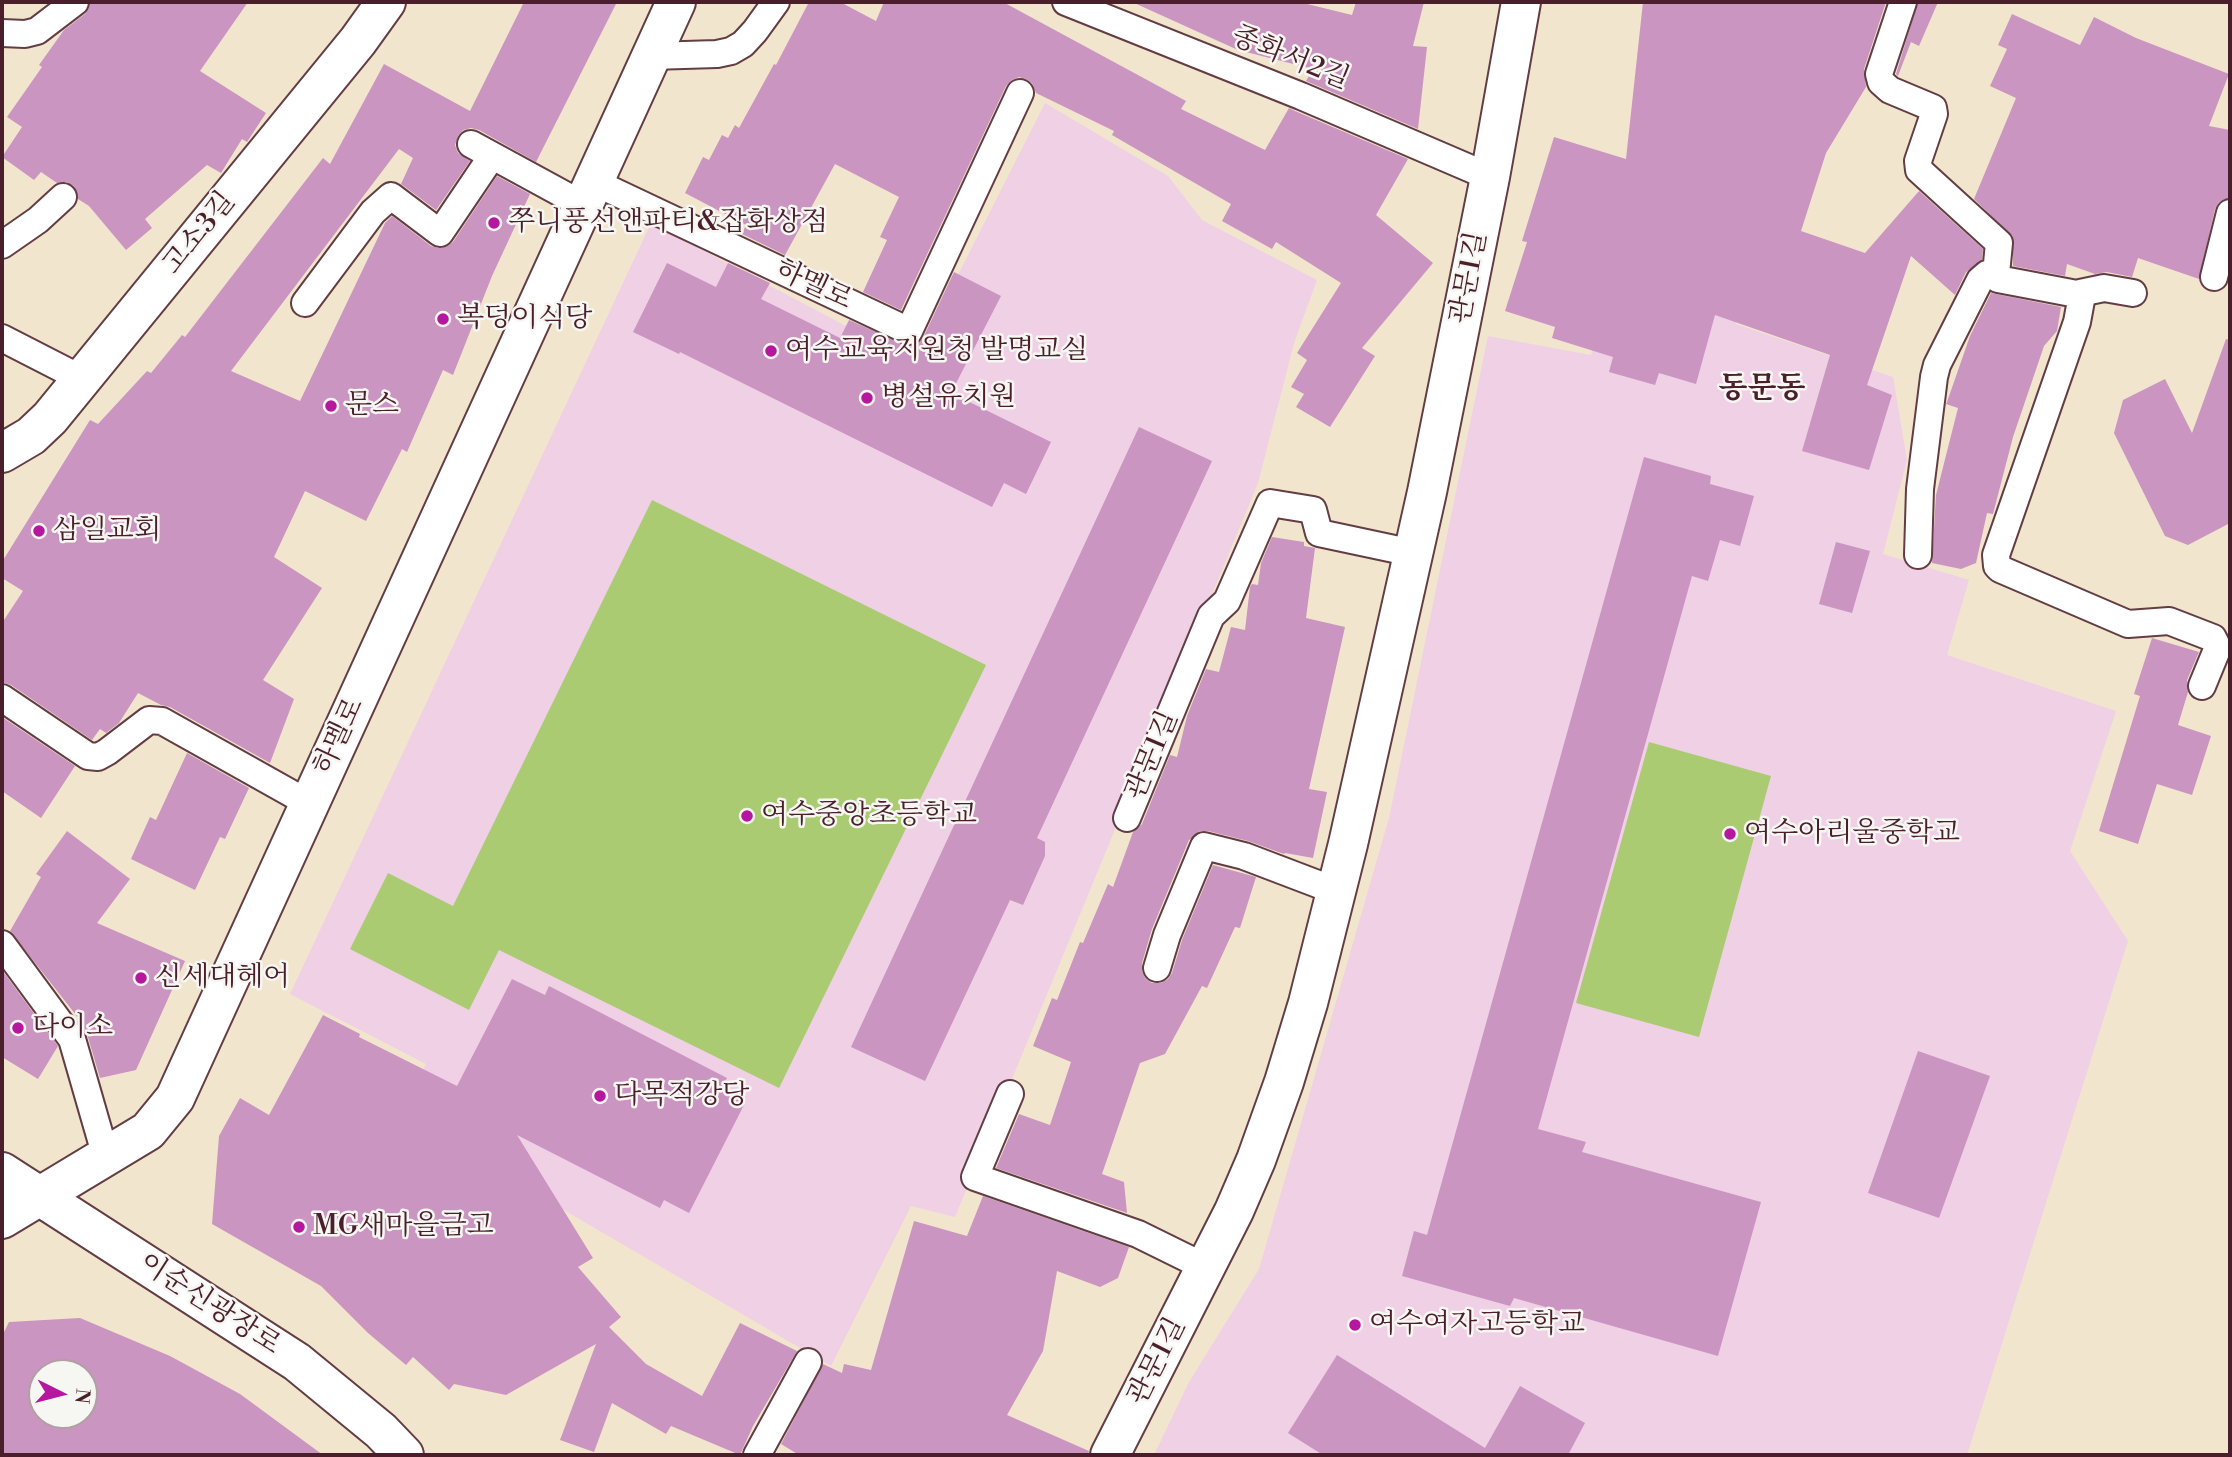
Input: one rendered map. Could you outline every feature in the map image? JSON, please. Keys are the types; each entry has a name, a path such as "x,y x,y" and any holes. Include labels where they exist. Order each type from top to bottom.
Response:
{"street":[{"name":"고소3길","path":"2,453 41,428 350,52 386,2"},
{"name":"하멜로","path":"2,1219 148,1131 175,1098 676,2"},
{"name":"관문1길","path":"1110,1455 1207,1268 1256,1160 1308,1003 1413,552 1490,177 1521,2"},
{"name":"이순신광장로","path":"2,1172 297,1362 382,1431 404,1455"}],"lane":[{"path":"2,33 37,32 75,2"},
{"path":"651,56 731,51 743,44 755,31 776,2"},
{"name":"종화서2길","path":"1066,2 1301,96 1490,177"},
{"path":"1903,2 1880,66 1880,79 1890,90 1933,108 1934,114 1918,161 1919,170 1996,239 2000,245 1996,272 2000,279 2080,293 2104,289 2133,293"},
{"name":"하멜로","path":"589,194 909,331 1020,93"},
{"path":"305,303 373,212 391,196 440,233 481,150 589,194"},
{"path":"2,245 38,220 63,197"},
{"path":"2214,277 2230,213"},
{"path":"1918,555 1920,489 1937,365 1980,280 1987,274 1996,272"},
{"path":"2080,293 2077,322 1996,563 2000,569 2128,624 2169,621 2213,638 2217,646 2216,652 2202,686"},
{"path":"2,338 82,379"},
{"name":"관문1길","path":"1128,818 1211,616 1227,601 1270,503 1313,510 1318,533 1413,552"},
{"path":"2,698 88,756 98,757 107,752 149,720 162,721 310,804"},
{"path":"1157,968 1167,935 1204,846 1244,856 1336,891"},
{"path":"2,944 72,1040 106,1157"},
{"path":"1010,1094 975,1177 1138,1234 1207,1268"},
{"path":"757,1455 808,1362"}],"shaded area":[{"name":"여수중앙초등학교","path":"1045,103 1168,176 1202,220 1317,280 1294,343 1258,483 955,1217 911,1206 831,1366 401,1115 426,1064 290,994 651,223 914,362"},
{"name":"여수아리울중학교","path":"1628,225 1751,259 1736,324 1893,377 1907,460 1883,554 1969,580 1947,655 2116,711 2070,851 2128,941 1967,1455 1154,1455 1189,1382 1259,1269 1389,818 1488,336 1591,355"}],"green space":[{"path":"652,500 986,665 779,1088 499,950 469,1010 350,949 388,873 453,906"},
{"path":"1649,742 1771,776 1699,1037 1576,1003"}],"building":[{"path":"90,2 248,2 200,71 266,113 247,142 242,139 221,173 207,165 145,219 152,228 126,250 89,206 78,199 74,186 67,182 57,183 41,172 34,180 2,157 22,127 7,117 64,30 85,14"},
{"path":"524,2 617,2 536,162 479,130 463,130 455,145 458,153 470,161 436,210 401,184 413,158 399,149 231,371 300,401 385,223 392,216 431,246 446,247 453,242 497,176 530,194 492,276 453,375 443,370 407,452 402,449 366,521 305,491 274,557 322,588 263,680 294,699 270,763 170,707 138,693 119,723 106,733 100,729 92,740 11,685 2,682 2,623 23,591 2,578 2,562 90,420 98,424 147,371 151,373 182,335 185,337 323,158 330,164 384,64 470,111"},
{"path":"809,2 840,2 876,21 884,2 1003,2 1186,101 1181,109 1265,150 1289,108 1408,159 1376,215 1433,263 1362,348 1375,356 1330,427 1296,407 1304,394 1291,387 1307,360 1297,353 1341,283 1276,242 1272,249 1222,221 1231,204 1112,135 1114,131 1036,93 1032,83 1019,77 1006,86 901,310 863,292 887,240 880,237 899,197 835,164 785,255 742,234 746,225 685,193 703,157 709,160 722,135 728,138 735,125 739,128"},
{"path":"1132,2 1299,2 1352,15 1356,2 1424,2 1413,46 1427,47 1418,129 1306,81 1313,69 1238,50"},
{"path":"1643,2 1886,2 1864,69 1866,87 1826,153 1801,231 1865,253 1919,191 1983,249 1982,260 1966,272 1955,295 1911,256 1867,385 1892,395 1869,470 1802,451 1830,355 1715,315 1696,384 1659,373 1655,385 1609,372 1613,357 1552,338 1555,327 1505,311 1527,242 1522,241 1554,137 1626,159"},
{"path":"1918,2 1938,2 1919,46 1911,42 1898,76 1896,74"},
{"path":"2012,14 2080,45 2094,17 2136,38 2229,74 2209,126 2230,130 2230,198 2219,202 2215,209 2199,279 2138,258 2132,277 2107,272 2095,274 2067,264 2065,276 2013,266 2013,237 1974,199 2016,98 1990,86 2007,49 1998,45"},
{"name":"병설유치원","path":"667,263 716,287 728,263 770,283 761,299 840,338 849,320 910,347 923,338 954,272 1001,296 951,393 1051,442 1026,494 1004,483 992,507 680,352 679,354 633,332"},
{"path":"1991,293 2061,307 2057,331 2044,346 2013,437 1993,514 1987,513 1976,563 1961,569 1932,563 1936,495 1958,408 1946,404 1970,336"},
{"path":"2226,339 2230,340 2230,523 2188,545 2165,536 2114,433 2123,400 2165,379 2192,433"},
{"path":"1139,427 1212,461 1037,838 1045,842 1045,856 1023,905 1010,900 925,1081 851,1047"},
{"path":"1644,457 1711,476 1710,484 1754,496 1740,546 1720,540 1708,581 1692,576 1538,1129 1586,1142 1582,1152 1761,1202 1718,1356 1514,1298 1510,1306 1402,1276 1414,1231 1427,1235"},
{"path":"1272,537 1304,542 1304,546 1315,548 1306,618 1345,627 1309,789 1327,792 1313,858 1284,854 1208,831 1200,831 1189,840 1152,929 1142,963 1142,972 1152,983 1161,983 1172,973 1182,940 1213,865 1256,877 1240,928 1235,927 1207,988 1202,986 1165,1054 1140,1063 1102,1174 1124,1182 1127,1213 996,1168 1019,1114 1050,1125 1071,1062 1033,1046 1052,998 1057,1000 1080,942 1083,943 1108,884 1113,887 1133,832 1142,824 1170,755 1177,757 1187,716 1206,669 1219,672 1231,627 1245,630 1250,587 1252,584 1258,585 1261,563"},
{"path":"1836,542 1870,551 1852,613 1819,604"},
{"path":"2152,638 2199,652 2187,680 2188,692 2178,725 2211,736 2192,795 2157,784 2138,844 2099,831 2140,696 2134,694"},
{"path":"2,717 75,766 41,818 2,791"},
{"path":"187,753 249,788 225,839 220,837 195,890 131,859 150,817 156,820"},
{"path":"67,831 130,879 97,923 185,961 136,1070 100,1078 87,1034 76,1015 10,931 41,877 36,874"},
{"name":"다이소","path":"2,970 58,1046 38,1079 2,1057"},
{"path":"512,979 545,995 549,986 727,1078 721,1088 746,1101 689,1213 664,1200 660,1208 517,1135 593,1258 578,1267 621,1317 609,1327 646,1364 702,1396 740,1323 797,1351 753,1426 740,1455 671,1426 666,1434 612,1403 594,1452 560,1440 596,1344 506,1395 454,1384 449,1390 413,1357 406,1365 368,1333 321,1286 212,1224 219,1136 240,1098 269,1115 323,1015 360,1034 359,1037 457,1086"},
{"path":"1918,1051 1990,1076 1939,1218 1868,1193"},
{"path":"983,1196 1129,1247 1118,1278 1100,1287 1057,1271 1043,1351 1007,1415 1089,1451 1088,1455 799,1455 781,1444 823,1364 842,1373 844,1364 871,1370 914,1221 967,1236"},
{"path":"80,1318 170,1356 240,1394 323,1455 2,1455 2,1336 9,1322"},
{"path":"1337,1355 1485,1448 1520,1386 1585,1423 1568,1455 1323,1455 1288,1433"}],"place":[{"name":"쭈니풍선앤파티&잡화상점","path":"494,223"},
{"name":"복덩이식당","path":"443,319"},
{"name":"여수교육지원청 발명교실","path":"771,351"},
{"name":"병설유치원","path":"867,398"},
{"name":"문스","path":"331,406"},
{"name":"삼일교회","path":"39,531"},
{"name":"여수중앙초등학교","path":"747,816"},
{"name":"여수아리울중학교","path":"1730,834"},
{"name":"신세대헤어","path":"141,978"},
{"name":"다이소","path":"18,1028"},
{"name":"다목적강당","path":"600,1096"},
{"name":"MG새마을금고","path":"299,1227"},
{"name":"여수여자고등학교","path":"1355,1325"}],"district":[{"name":"동문동","path":"1762,390"}]}
